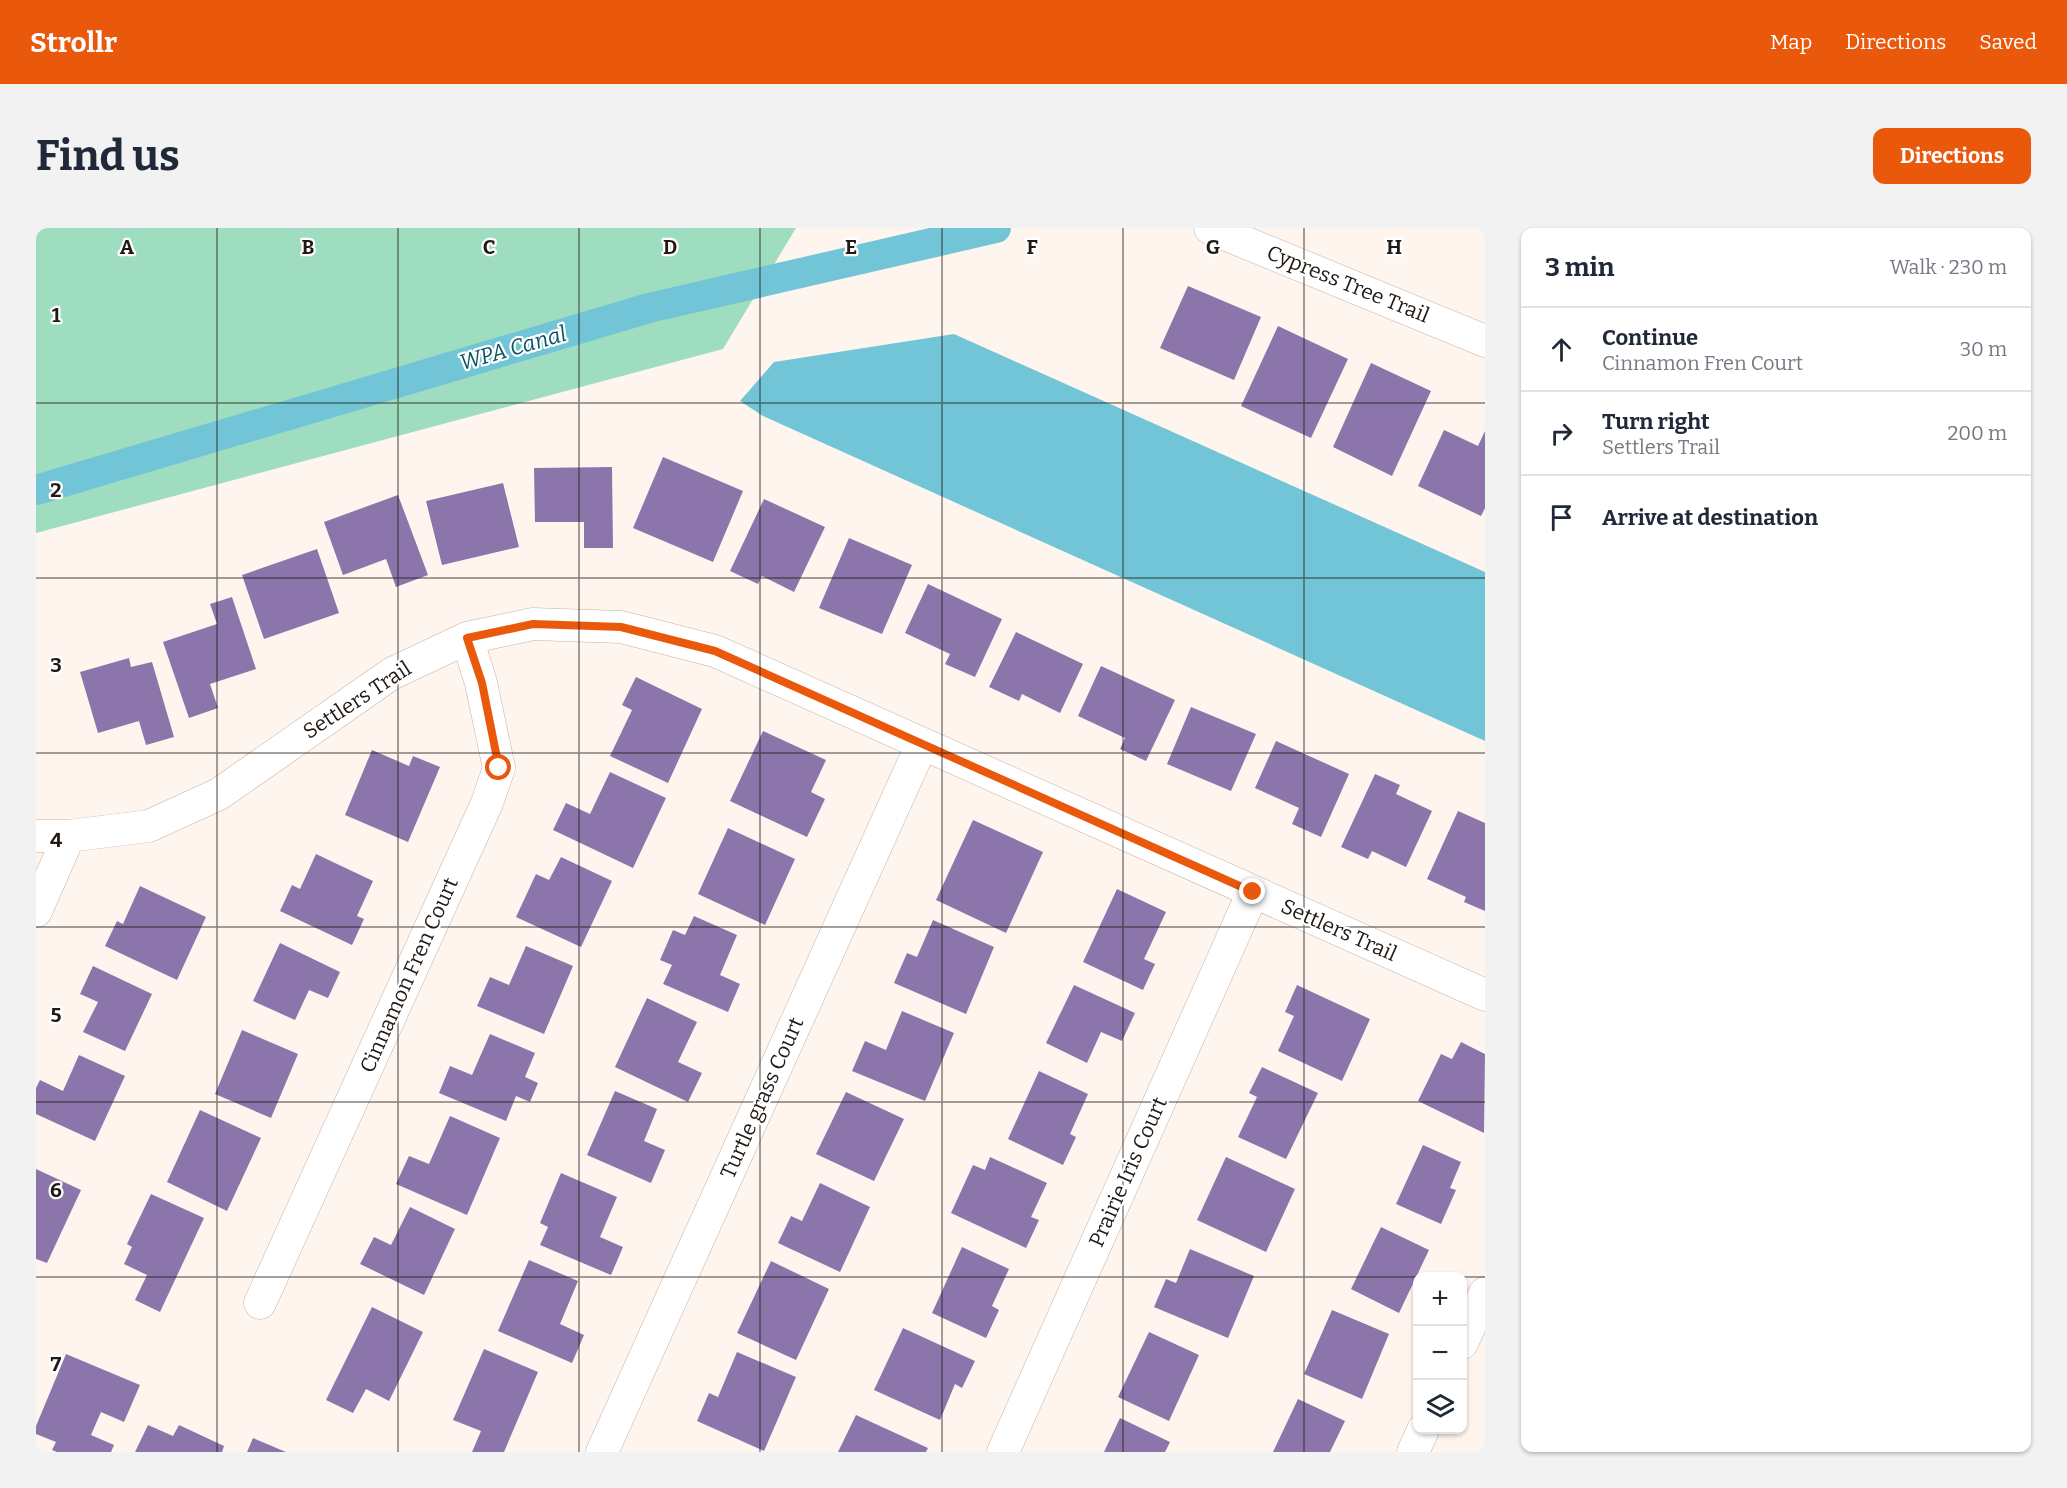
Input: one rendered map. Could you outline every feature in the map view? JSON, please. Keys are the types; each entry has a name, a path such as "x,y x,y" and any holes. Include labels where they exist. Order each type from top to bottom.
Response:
{"street":[{"name":"Cypress Tree Trail","path":"1210,228 1485,340"},
{"name":"Settlers Trail","path":"36,836 69,836 148,826 219,794 391,674 467,638 533,624 621,627 715,651 1485,995"},
{"name":"Cinnamon Fren Court","path":"260,1303 482,814 499,768 482,683 467,638"},
{"name":"Turtle grass Court","path":"602,1452 922,744"},
{"path":"36,911 69,836"},
{"name":"Prairie Iris Court","path":"1003,1452 1253,892"},
{"path":"1467,1331 1485,1293"},
{"path":"1413,1452 1421,1434"}],"green space":[{"path":"36,228 796,228 723,349 36,533"}],"water":[{"path":"954,334 1485,572 1485,741 763,416 740,401 774,362"}],"building":[{"path":"1188,286 1261,317 1234,380 1160,348"},
{"path":"1278,326 1348,359 1311,438 1241,406"},
{"path":"1371,363 1431,391 1392,476 1333,447"},
{"path":"1444,430 1478,446 1485,431 1485,508 1481,516 1418,486"},
{"path":"663,457 743,491 713,562 633,528"},
{"path":"612,467 613,548 584,548 584,522 535,522 534,468"},
{"path":"503,483 519,547 442,565 426,501"},
{"path":"398,495 428,575 396,587 386,559 343,575 324,522"},
{"path":"764,499 825,527 794,592 762,576 758,584 730,571"},
{"path":"849,538 912,565 882,634 819,608"},
{"path":"317,549 339,613 264,639 242,575"},
{"path":"928,584 1002,619 975,677 945,664 950,654 905,633"},
{"path":"232,597 256,669 210,684 218,708 189,718 163,642 217,624 210,604"},
{"path":"1016,632 1083,664 1060,713 1022,694 1019,701 989,687"},
{"path":"129,658 131,667 152,662 174,737 146,745 139,721 98,733 80,672"},
{"path":"1101,666 1175,700 1146,761 1120,749 1125,738 1078,716"},
{"path":"636,677 702,709 668,783 610,756 632,710 622,705"},
{"path":"1191,707 1256,734 1231,791 1167,764"},
{"path":"763,731 826,760 811,792 825,799 807,837 730,801"},
{"path":"1276,741 1349,774 1321,837 1292,824 1299,808 1255,788"},
{"path":"372,750 409,766 413,756 440,767 408,842 345,815"},
{"path":"610,772 666,798 633,868 553,830 566,803 590,814"},
{"path":"1375,774 1400,785 1396,794 1432,811 1406,867 1372,851 1368,859 1341,847"},
{"path":"1458,811 1485,823 1485,911 1464,902 1466,897 1427,879"},
{"path":"973,820 1043,852 1006,933 936,900"},
{"path":"728,828 795,859 765,925 698,894"},
{"path":"316,854 373,881 357,916 364,919 352,945 280,911 292,885 300,889"},
{"path":"561,857 612,881 581,947 516,917 536,874 549,880"},
{"path":"140,886 206,917 177,980 105,946 117,921 123,924"},
{"path":"1117,889 1166,912 1144,959 1155,964 1143,990 1083,962"},
{"path":"694,916 737,935 720,975 740,984 728,1012 663,984 672,965 660,960 673,930 685,935"},
{"path":"933,920 994,947 966,1014 894,983 907,953 917,957"},
{"path":"280,943 340,972 328,998 309,990 295,1020 253,1001"},
{"path":"526,946 573,966 544,1034 477,1006 490,977 509,985"},
{"path":"93,966 152,994 125,1051 83,1032 98,1002 80,994"},
{"path":"1074,985 1135,1013 1122,1041 1101,1032 1087,1063 1046,1043"},
{"path":"1297,985 1370,1019 1342,1081 1278,1051 1294,1016 1285,1012"},
{"path":"647,998 697,1022 678,1062 702,1073 688,1102 615,1067"},
{"path":"902,1011 954,1033 925,1101 852,1071 865,1041 886,1050"},
{"path":"242,1030 298,1054 271,1118 215,1094"},
{"path":"490,1034 535,1053 525,1077 538,1083 530,1102 516,1096 506,1121 439,1093 450,1066 472,1075"},
{"path":"1461,1042 1485,1054 1484,1133 1418,1101 1441,1054 1452,1059"},
{"path":"79,1055 125,1076 95,1141 36,1114 36,1088 40,1080 63,1091"},
{"path":"1262,1067 1318,1093 1286,1159 1238,1137 1257,1097 1249,1093"},
{"path":"1039,1071 1088,1094 1070,1134 1076,1137 1063,1165 1008,1139"},
{"path":"615,1091 657,1109 644,1141 665,1150 651,1183 587,1155"},
{"path":"846,1092 904,1119 874,1181 816,1154"},
{"path":"200,1110 261,1138 227,1211 167,1182"},
{"path":"450,1116 500,1138 467,1215 396,1184 409,1156 429,1164"},
{"path":"1423,1145 1461,1162 1450,1188 1456,1190 1441,1224 1396,1204"},
{"path":"990,1157 1047,1183 1031,1217 1039,1220 1026,1248 951,1213 973,1165 985,1170"},
{"path":"1226,1157 1295,1189 1266,1252 1197,1220"},
{"path":"36,1169 81,1190 47,1263 36,1259"},
{"path":"561,1173 617,1197 600,1237 623,1247 611,1275 540,1245 548,1227 540,1223"},
{"path":"820,1183 870,1207 840,1272 778,1243 791,1216 802,1221"},
{"path":"151,1194 204,1218 160,1312 135,1300 147,1275 124,1264 132,1247 127,1244"},
{"path":"410,1207 455,1229 424,1295 360,1264 374,1237 391,1245"},
{"path":"1381,1227 1429,1250 1419,1272 1413,1272 1413,1284 1399,1313 1351,1289"},
{"path":"962,1247 1009,1269 992,1306 999,1310 986,1338 932,1313"},
{"path":"1190,1249 1254,1276 1228,1338 1154,1307 1166,1279 1176,1283"},
{"path":"529,1260 578,1281 560,1324 584,1335 572,1363 498,1331"},
{"path":"771,1261 829,1289 796,1360 737,1333"},
{"path":"372,1307 423,1332 389,1401 366,1389 353,1413 326,1400"},
{"path":"1332,1310 1389,1334 1362,1399 1304,1374"},
{"path":"903,1328 975,1361 962,1388 955,1384 940,1420 874,1390"},
{"path":"1149,1332 1199,1355 1169,1421 1118,1397"},
{"path":"484,1349 538,1372 504,1452 472,1452 481,1431 453,1420"},
{"path":"737,1352 796,1377 764,1451 697,1421 709,1393 718,1397"},
{"path":"66,1354 140,1385 124,1422 101,1412 91,1435 114,1445 111,1452 57,1452 52,1450 56,1442 36,1434 36,1426"},
{"path":"1298,1399 1345,1421 1330,1452 1273,1452"},
{"path":"856,1415 928,1448 926,1452 838,1452"},
{"path":"1120,1418 1170,1442 1165,1452 1104,1452"},
{"path":"148,1425 173,1436 179,1425 224,1446 222,1452 135,1452"},
{"path":"253,1438 286,1452 247,1452"}],"waterway":[{"name":"WPA Canal","path":"36,490 649,308 996,228"}],"route":[{"path":"499,768 482,683 467,638 533,624 621,627 715,651 1253,892"}]}
